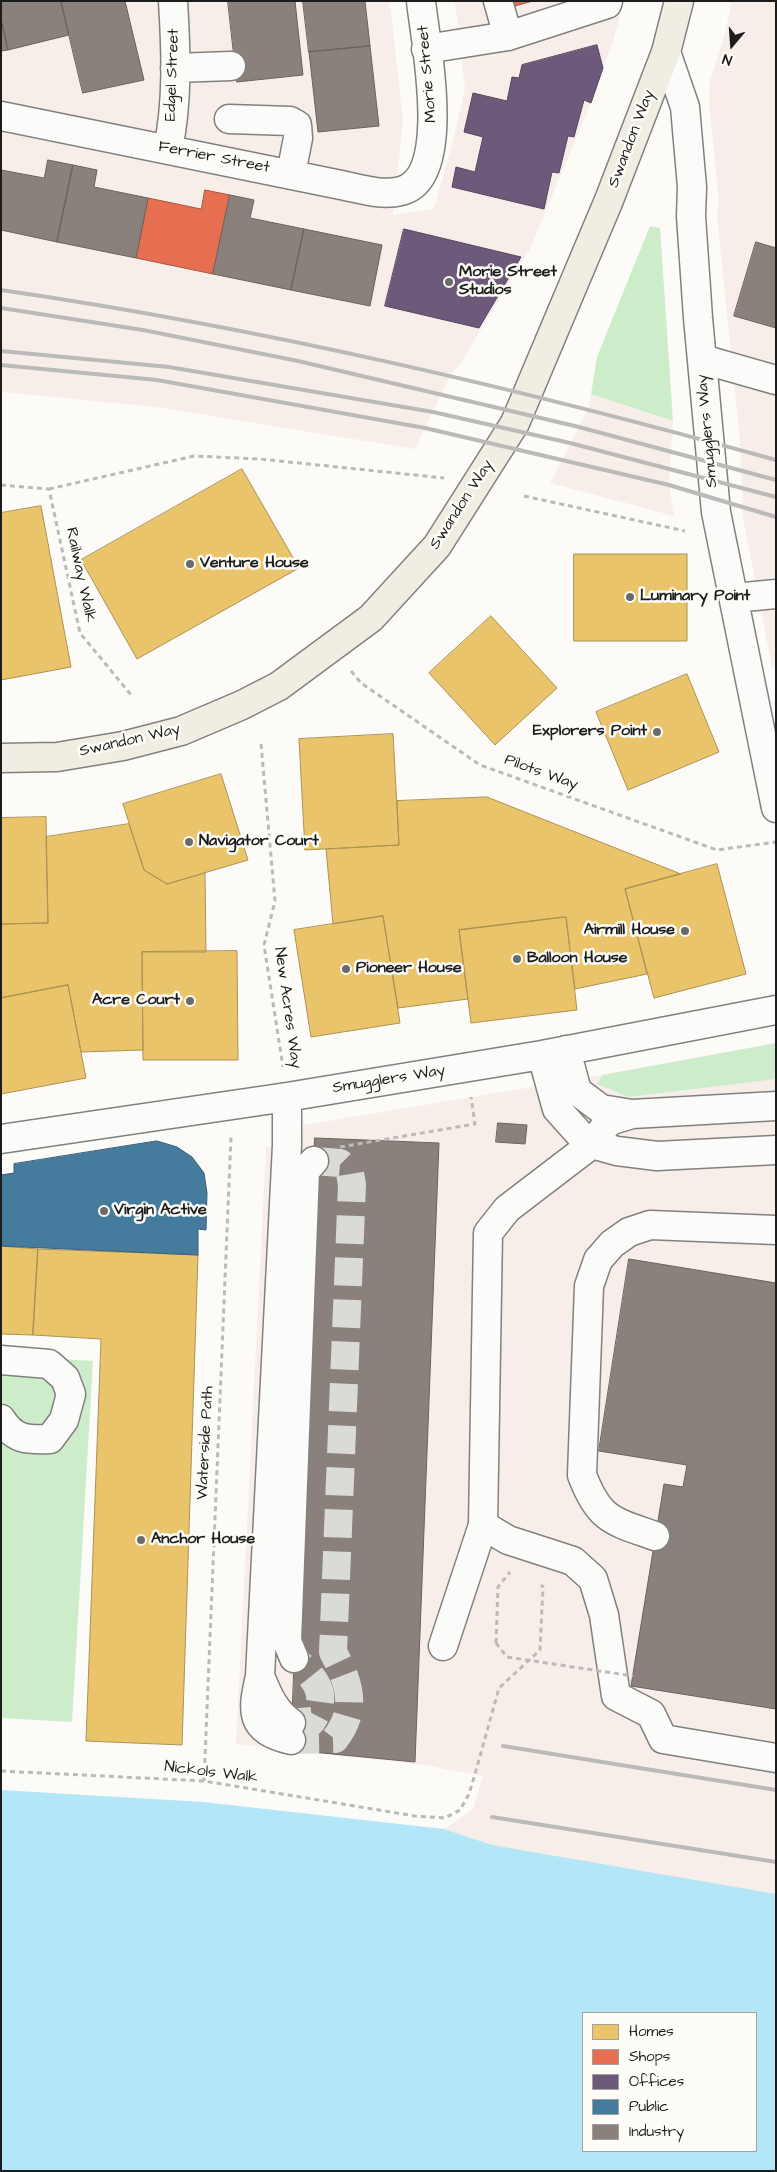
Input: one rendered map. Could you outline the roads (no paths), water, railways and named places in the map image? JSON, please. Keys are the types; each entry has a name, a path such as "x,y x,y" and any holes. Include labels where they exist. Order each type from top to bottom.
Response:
{"highway":[{"name":"Swandon Way","path":"1,758 57,757 123,746 181,731 242,705 279,686 371,618 437,546 514,423 609,200 666,52 679,1"}],"street":[{"name":"Edgel Street","path":"168,149 172,130 175,68 173,1"},
{"name":"Morie Street","path":"421,1 432,98 433,125 429,157 422,175"},
{"path":"498,1 508,36"},
{"path":"426,48 508,36 607,4 608,1"},
{"name":"Smugglers Way","path":"666,52 685,107 692,187 691,216 716,512 775,800"},
{"path":"175,68 231,66"},
{"name":"Ferrier Street","path":"1,116 377,192 402,191 414,185 422,175"},
{"path":"229,120 290,121 297,125 298,138 291,174"},
{"path":"702,359 776,380"},
{"path":"734,598 776,594"},
{"name":"Smugglers Way","path":"1,1139 287,1097 554,1052 776,1010"},
{"path":"554,1052 577,1091 601,1109 632,1114 776,1106"},
{"path":"554,1052 557,1109 583,1138 592,1144 617,1151 658,1156 776,1150"},
{"path":"287,1097 287,1146 260,1676 254,1703 255,1716 264,1728 275,1736 291,1731"},
{"path":"442,1646 482,1525 488,1233 507,1209 592,1144 609,1121 632,1114"},
{"path":"294,1658 287,1641 305,1170 324,1155"},
{"path":"655,1536 618,1523 605,1515 591,1498 582,1475 589,1286 598,1260 612,1244 628,1232 650,1225 735,1230 776,1230"},
{"path":"1,1360 49,1364 65,1378 71,1394 64,1420 50,1439 27,1440 8,1430 1,1419"},
{"path":"482,1525 508,1540 573,1561 593,1579 604,1615 616,1696 651,1714 663,1739 776,1758"}],"water":[{"path":"1,1790 203,1802 444,1829 492,1845 776,1894 776,2171 1,2171"}],"tunnel":[{"path":"291,1740 335,1739 347,1717 349,1707 349,1696 344,1675 333,1652 352,1185 350,1173 340,1163 314,1161"},
{"path":"291,1723 312,1721 318,1711 320,1702 318,1686 294,1658"}],"railway":[{"path":"1,290 197,323 391,363 584,409 776,460"},
{"path":"1,308 143,330 298,361 579,427 776,480"},
{"path":"1,351 169,367 433,412 570,443 776,497"},
{"path":"1,365 157,380 425,428 669,485 776,517"},
{"path":"503,1746 776,1790"},
{"path":"492,1817 776,1862"}],"place":[{"name":"Morie Street Studios","path":"449,282"},
{"name":"Venture House","path":"190,564"},
{"name":"Luminary Point","path":"630,597"},
{"name":"Explorers Point","path":"657,732"},
{"name":"Navigator Court","path":"189,842"},
{"name":"Airmill House","path":"685,931"},
{"name":"Balloon House","path":"517,959"},
{"name":"Pioneer House","path":"346,969"},
{"name":"Acre Court","path":"190,1001"},
{"name":"Virgin Active","path":"104,1211"},
{"name":"Anchor House","path":"141,1540"}]}
